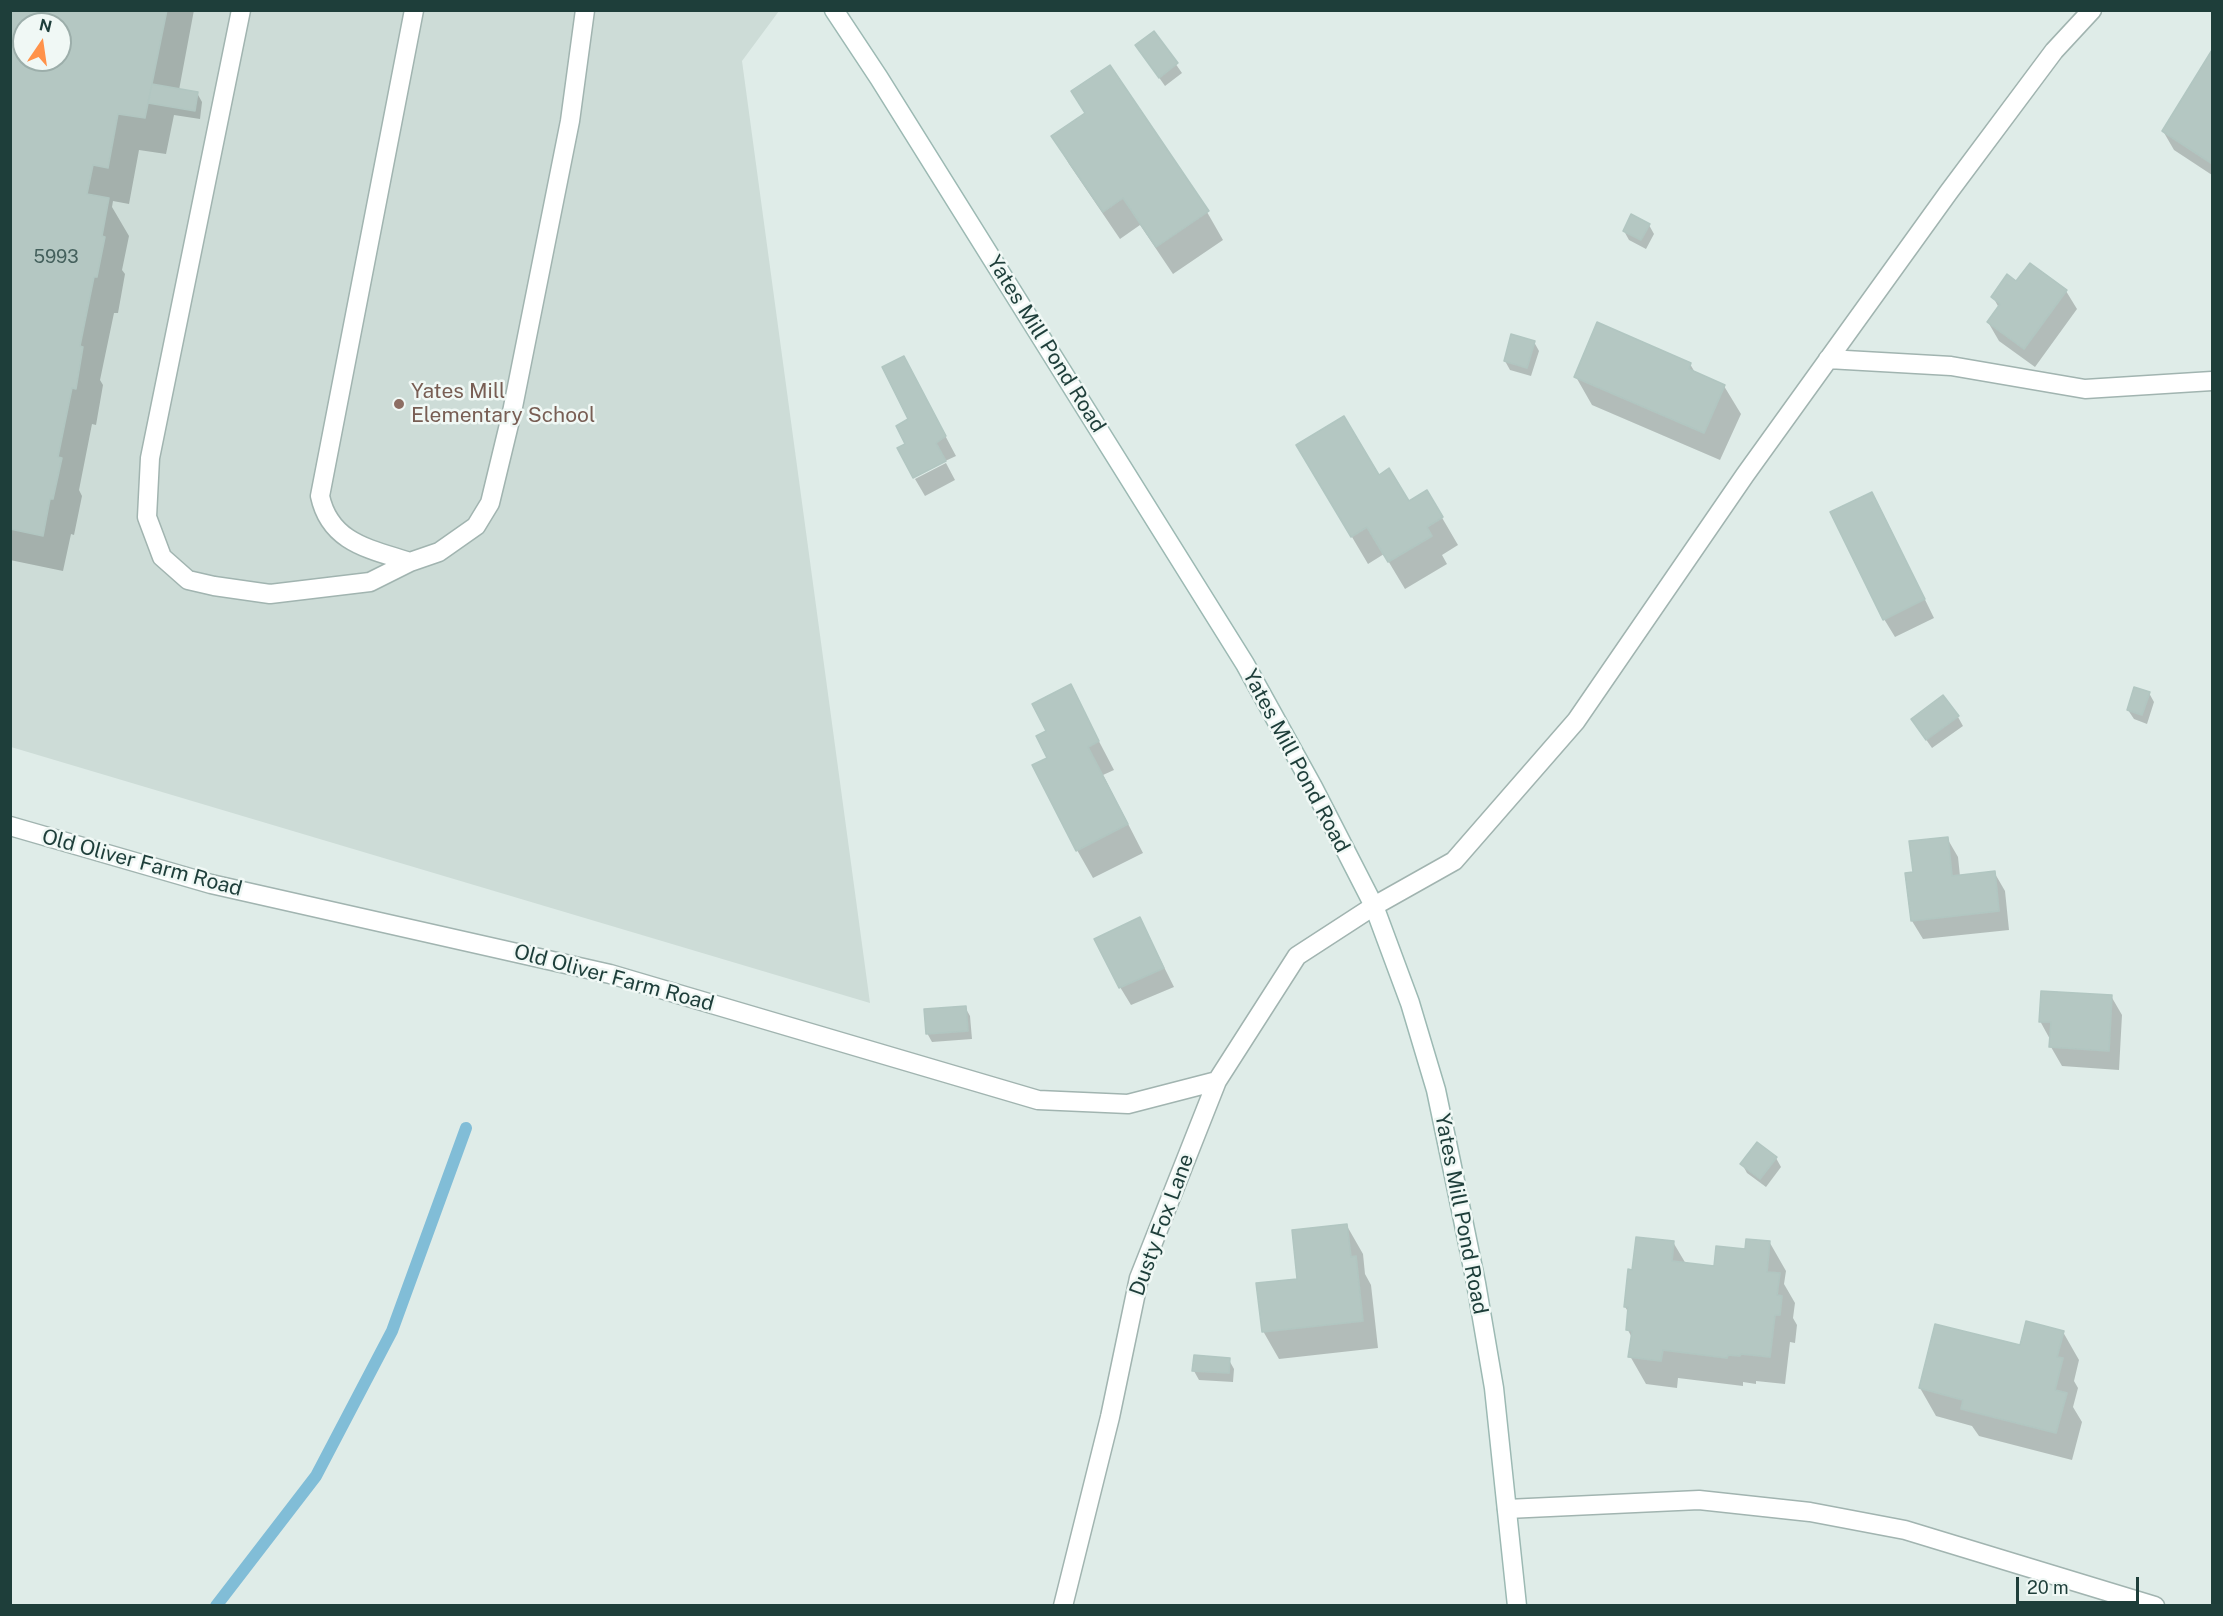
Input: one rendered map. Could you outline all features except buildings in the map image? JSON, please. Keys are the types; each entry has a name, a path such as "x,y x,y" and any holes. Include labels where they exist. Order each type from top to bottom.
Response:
{"street":[{"path":"241,10 150,458 147,517 162,557 188,580 270,594 370,582 410,562 439,552 476,526 490,503 512,412 570,121 585,10"},
{"path":"410,562 361,546 336,530 324,513 320,496 414,10"},
{"name":"Yates Mill Pond Road","path":"834,10 923,148 1245,664 1313,787 1374,906 1410,1003 1438,1101 1476,1283 1494,1388 1517,1605"},
{"name":"Dusty Fox Lane","path":"1064,1605 1110,1417 1138,1278 1217,1081 1297,956 1374,906 1454,861 1576,721 1745,475 1948,193 2054,51 2092,10"},
{"path":"1828,359 1951,366 2085,389 2212,381"},
{"name":"Old Oliver Farm Road","path":"10,826 211,884 610,974 1038,1100 1128,1104 1217,1081"},
{"path":"1507,1509 1699,1500 1810,1512 1905,1530 2156,1605"}],"shaded area":[{"name":"Yates Mill Elementary School","path":"10,11 779,11 742,61 870,1003 11,747"}],"waterway":[{"path":"216,1606 316,1476 392,1331 466,1128"}],"place":[{"name":"Yates Mill Elementary School","path":"399,404"}]}
